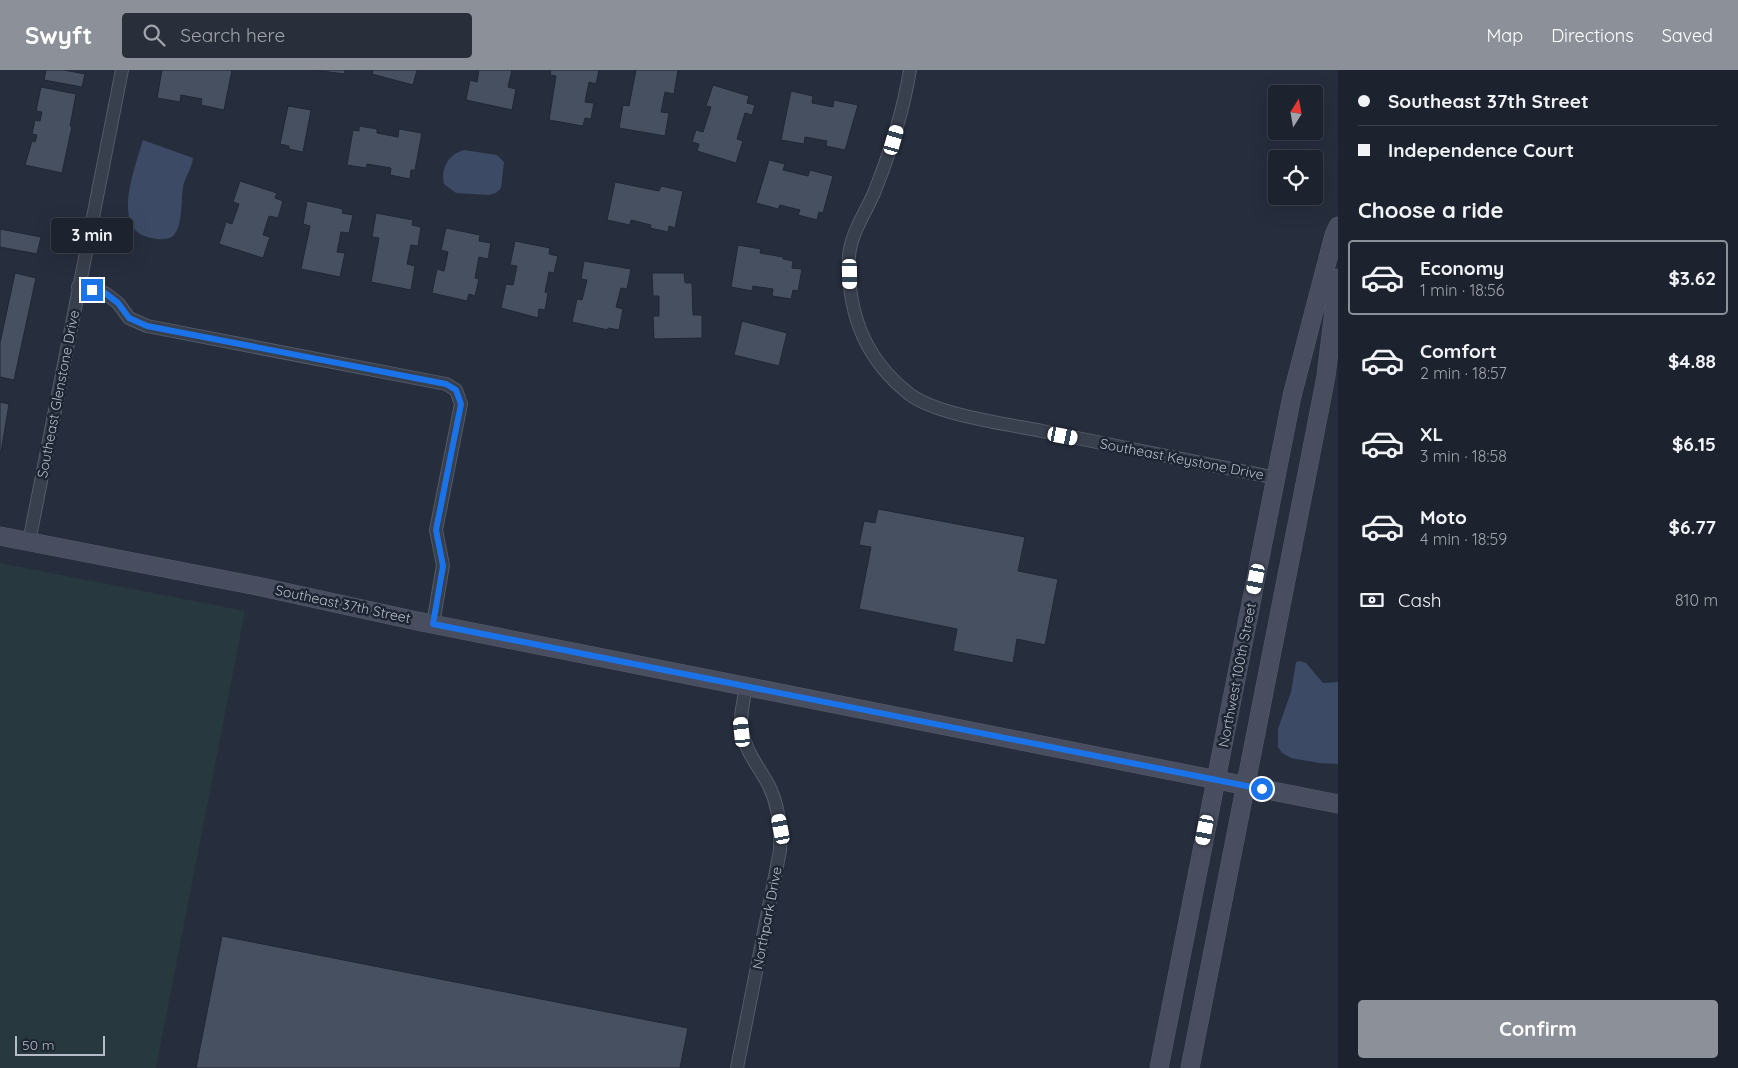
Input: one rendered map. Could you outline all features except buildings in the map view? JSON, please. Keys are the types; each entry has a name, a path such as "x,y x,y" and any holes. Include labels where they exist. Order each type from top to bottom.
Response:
{"street":[{"name":"Southeast Glenstone Drive","path":"29,542 122,70"},
{"name":"Southeast Keystone Drive","path":"910,70 903,110 894,140 872,198 857,228 850,255 850,292 860,334 886,372 909,394 932,407 996,422 1276,478"},
{"name":"Northwest 100th Street","path":"1159,1068 1208,810 1217,780 1292,396 1334,235 1338,226"},
{"name":"Northwest 100th Street","path":"1190,1068 1326,376 1338,278"},
{"path":"78,287 105,293 118,303 129,318 147,326 446,384 456,390 461,404 436,530 443,566 433,624"},
{"name":"Southeast 37th Street","path":"0,536 1338,804"},
{"name":"Northpark Drive","path":"736,1068 780,850 781,829 770,788 753,760 742,732 741,718 746,686"}],"shaded area":[{"path":"0,563 245,611 156,1068 0,1068"}],"water":[{"path":"143,140 193,158 183,187 178,226 173,236 168,239 151,238 138,233 131,223 128,211 131,180"},
{"path":"464,150 497,155 504,162 501,188 496,193 489,195 456,193 444,184 443,173 447,162 454,155"},
{"path":"1296,662 1306,663 1323,683 1338,682 1338,764 1291,758 1282,753 1278,747 1278,729 1291,692"}],"route":[{"path":"92,290 105,293 118,303 129,318 147,326 446,384 456,390 461,404 436,530 443,566 433,624 996,734 1262,789"}]}
